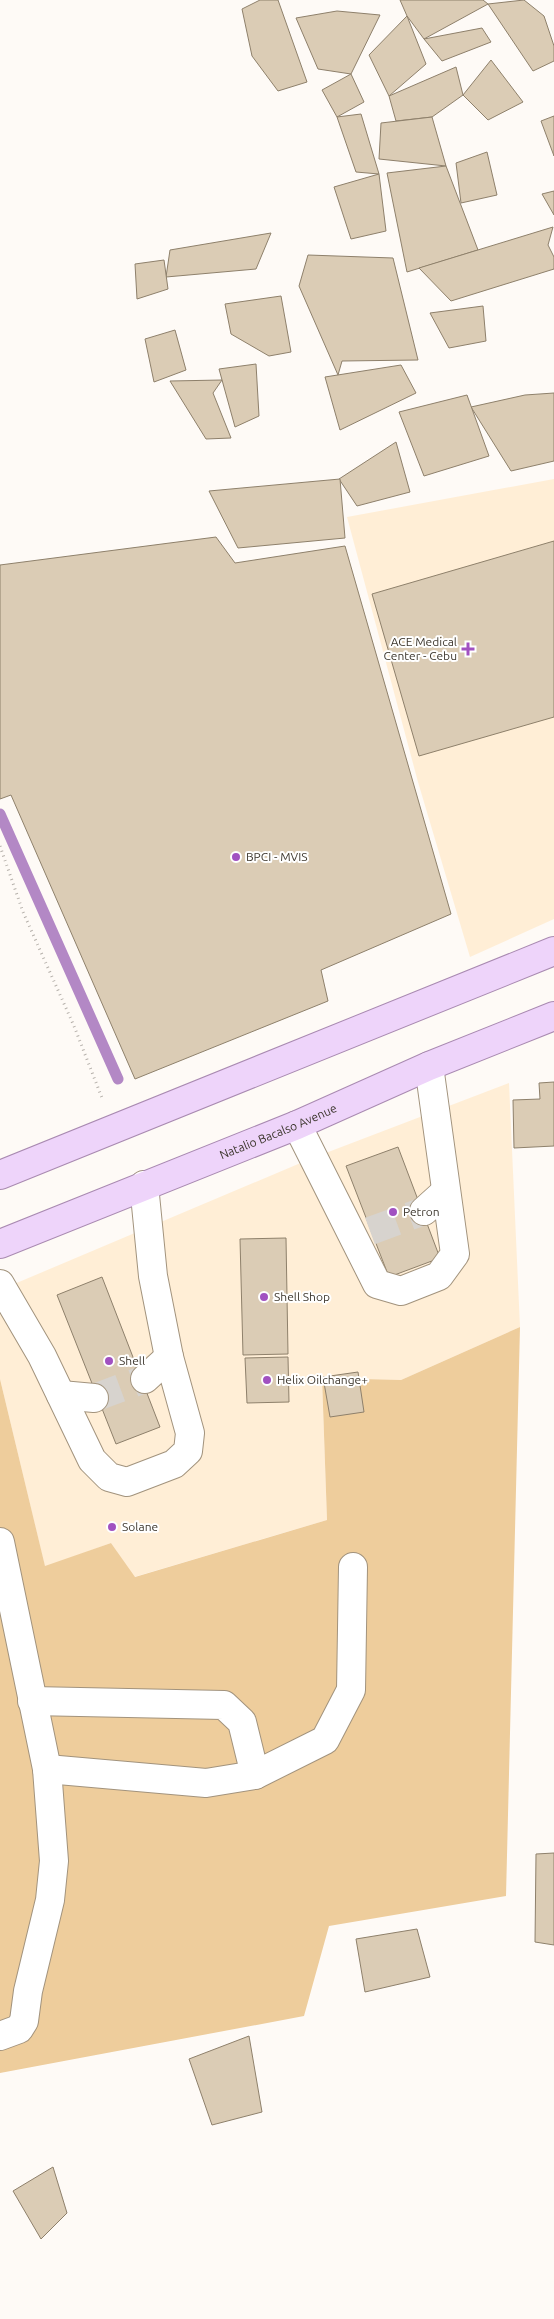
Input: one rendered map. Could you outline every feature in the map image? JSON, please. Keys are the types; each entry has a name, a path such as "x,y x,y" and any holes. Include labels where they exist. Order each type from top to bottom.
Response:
{"main road":[{"path":"0,1175 554,951"},
{"name":"Natalio Bacalso Avenue","path":"0,1244 297,1125 430,1066 554,1016"}],"lane":[{"path":"297,1125 358,1228 377,1284 401,1292 440,1276 455,1254 445,1192 430,1066"},
{"path":"0,1284 42,1356 92,1460 109,1477 127,1482 174,1464 188,1451 190,1433 169,1357 153,1276 144,1185"},
{"path":"424,1211 445,1192"},
{"path":"145,1379 169,1357"},
{"path":"60,1395 94,1398"},
{"path":"0,1542 4,1579 46,1769 54,1861 50,1900 28,1991 24,2021 19,2029 0,2036"},
{"path":"46,1769 206,1783 255,1775 325,1740 351,1690 353,1567"},
{"path":"32,1701 224,1705 242,1722 255,1775"}],"path":[{"path":"0,846 23,912 74,1026 114,1128"}],"shaded area":[{"name":"ACE Medical Center - Cebu","path":"554,479 554,919 470,957 418,782 347,517"},
{"path":"509,1083 520,1327 401,1380 322,1379 327,1520 134,1577 111,1543 45,1567 0,1379 0,1290 310,1159"},
{"path":"520,1327 506,1896 329,1926 304,2016 0,2073 0,1379 45,1566 111,1543 135,1577 327,1520 322,1378 401,1380"}],"building":[{"path":"260,0 278,0 307,82 278,91 252,56 242,9"},
{"path":"400,0 483,0 488,4 424,39 407,16"},
{"path":"524,0 544,16 554,46 554,61 533,71 488,4"},
{"path":"337,11 380,15 351,74 318,69 296,18"},
{"path":"407,16 426,64 389,96 369,55"},
{"path":"482,28 491,42 442,61 424,39"},
{"path":"491,60 523,102 488,120 463,95"},
{"path":"456,67 463,95 432,117 396,121 389,96"},
{"path":"351,74 364,102 337,117 322,90"},
{"path":"361,114 379,174 356,172 337,117"},
{"path":"554,116 554,156 541,121"},
{"path":"432,117 446,166 379,159 381,123"},
{"path":"487,152 497,195 461,203 456,163"},
{"path":"446,166 478,250 407,272 387,173"},
{"path":"379,174 386,231 351,239 334,187"},
{"path":"554,191 554,215 542,194"},
{"path":"553,227 548,245 554,257 554,269 451,301 419,268"},
{"path":"271,233 256,269 166,277 170,250"},
{"path":"308,255 393,258 418,360 342,361 338,375 299,286"},
{"path":"164,260 168,289 137,299 135,264"},
{"path":"281,296 291,352 269,356 231,334 225,304"},
{"path":"483,306 486,341 449,348 430,313"},
{"path":"175,330 186,370 154,382 145,339"},
{"path":"256,364 259,416 235,427 219,369"},
{"path":"401,365 416,393 340,430 325,377"},
{"path":"222,380 213,393 231,438 206,439 170,381"},
{"path":"554,393 554,461 511,471 471,407 525,395"},
{"path":"467,395 489,456 424,476 399,412"},
{"path":"396,442 410,492 357,506 339,479"},
{"path":"340,479 345,538 238,548 209,491"},
{"name":"BPCI - MVIS","path":"216,537 235,563 345,546 451,914 321,970 328,1001 135,1079 11,795 0,799 0,565"},
{"path":"554,541 554,717 419,756 372,594"},
{"path":"554,1082 554,1146 514,1148 513,1100 540,1099 539,1083"},
{"name":"Petron","path":"398,1147 440,1258 389,1277 346,1166"},
{"name":"Shell Shop","path":"286,1238 288,1354 243,1355 240,1239"},
{"name":"Shell","path":"102,1277 160,1427 116,1444 57,1295"},
{"name":"Helix Oilchange+","path":"288,1357 289,1402 247,1403 245,1358"},
{"path":"358,1372 364,1412 330,1417 323,1377"},
{"path":"554,1853 554,1945 535,1942 536,1854"},
{"path":"417,1929 430,1977 365,1992 356,1939"},
{"path":"249,2036 262,2112 212,2125 189,2059"},
{"path":"53,2167 67,2213 41,2239 13,2191"}],"waterway":[{"path":"0,814 118,1079"}],"tunnel":[{"path":"370,1231 424,1211"},
{"path":"94,1398 145,1379"}],"place":[{"name":"ACE Medical Center - Cebu","path":"468,649"},
{"name":"BPCI - MVIS","path":"236,857"},
{"name":"Petron","path":"393,1212"},
{"name":"Shell Shop","path":"264,1297"},
{"name":"Shell","path":"109,1361"},
{"name":"Helix Oilchange+","path":"267,1380"},
{"name":"Solane","path":"112,1527"}]}
